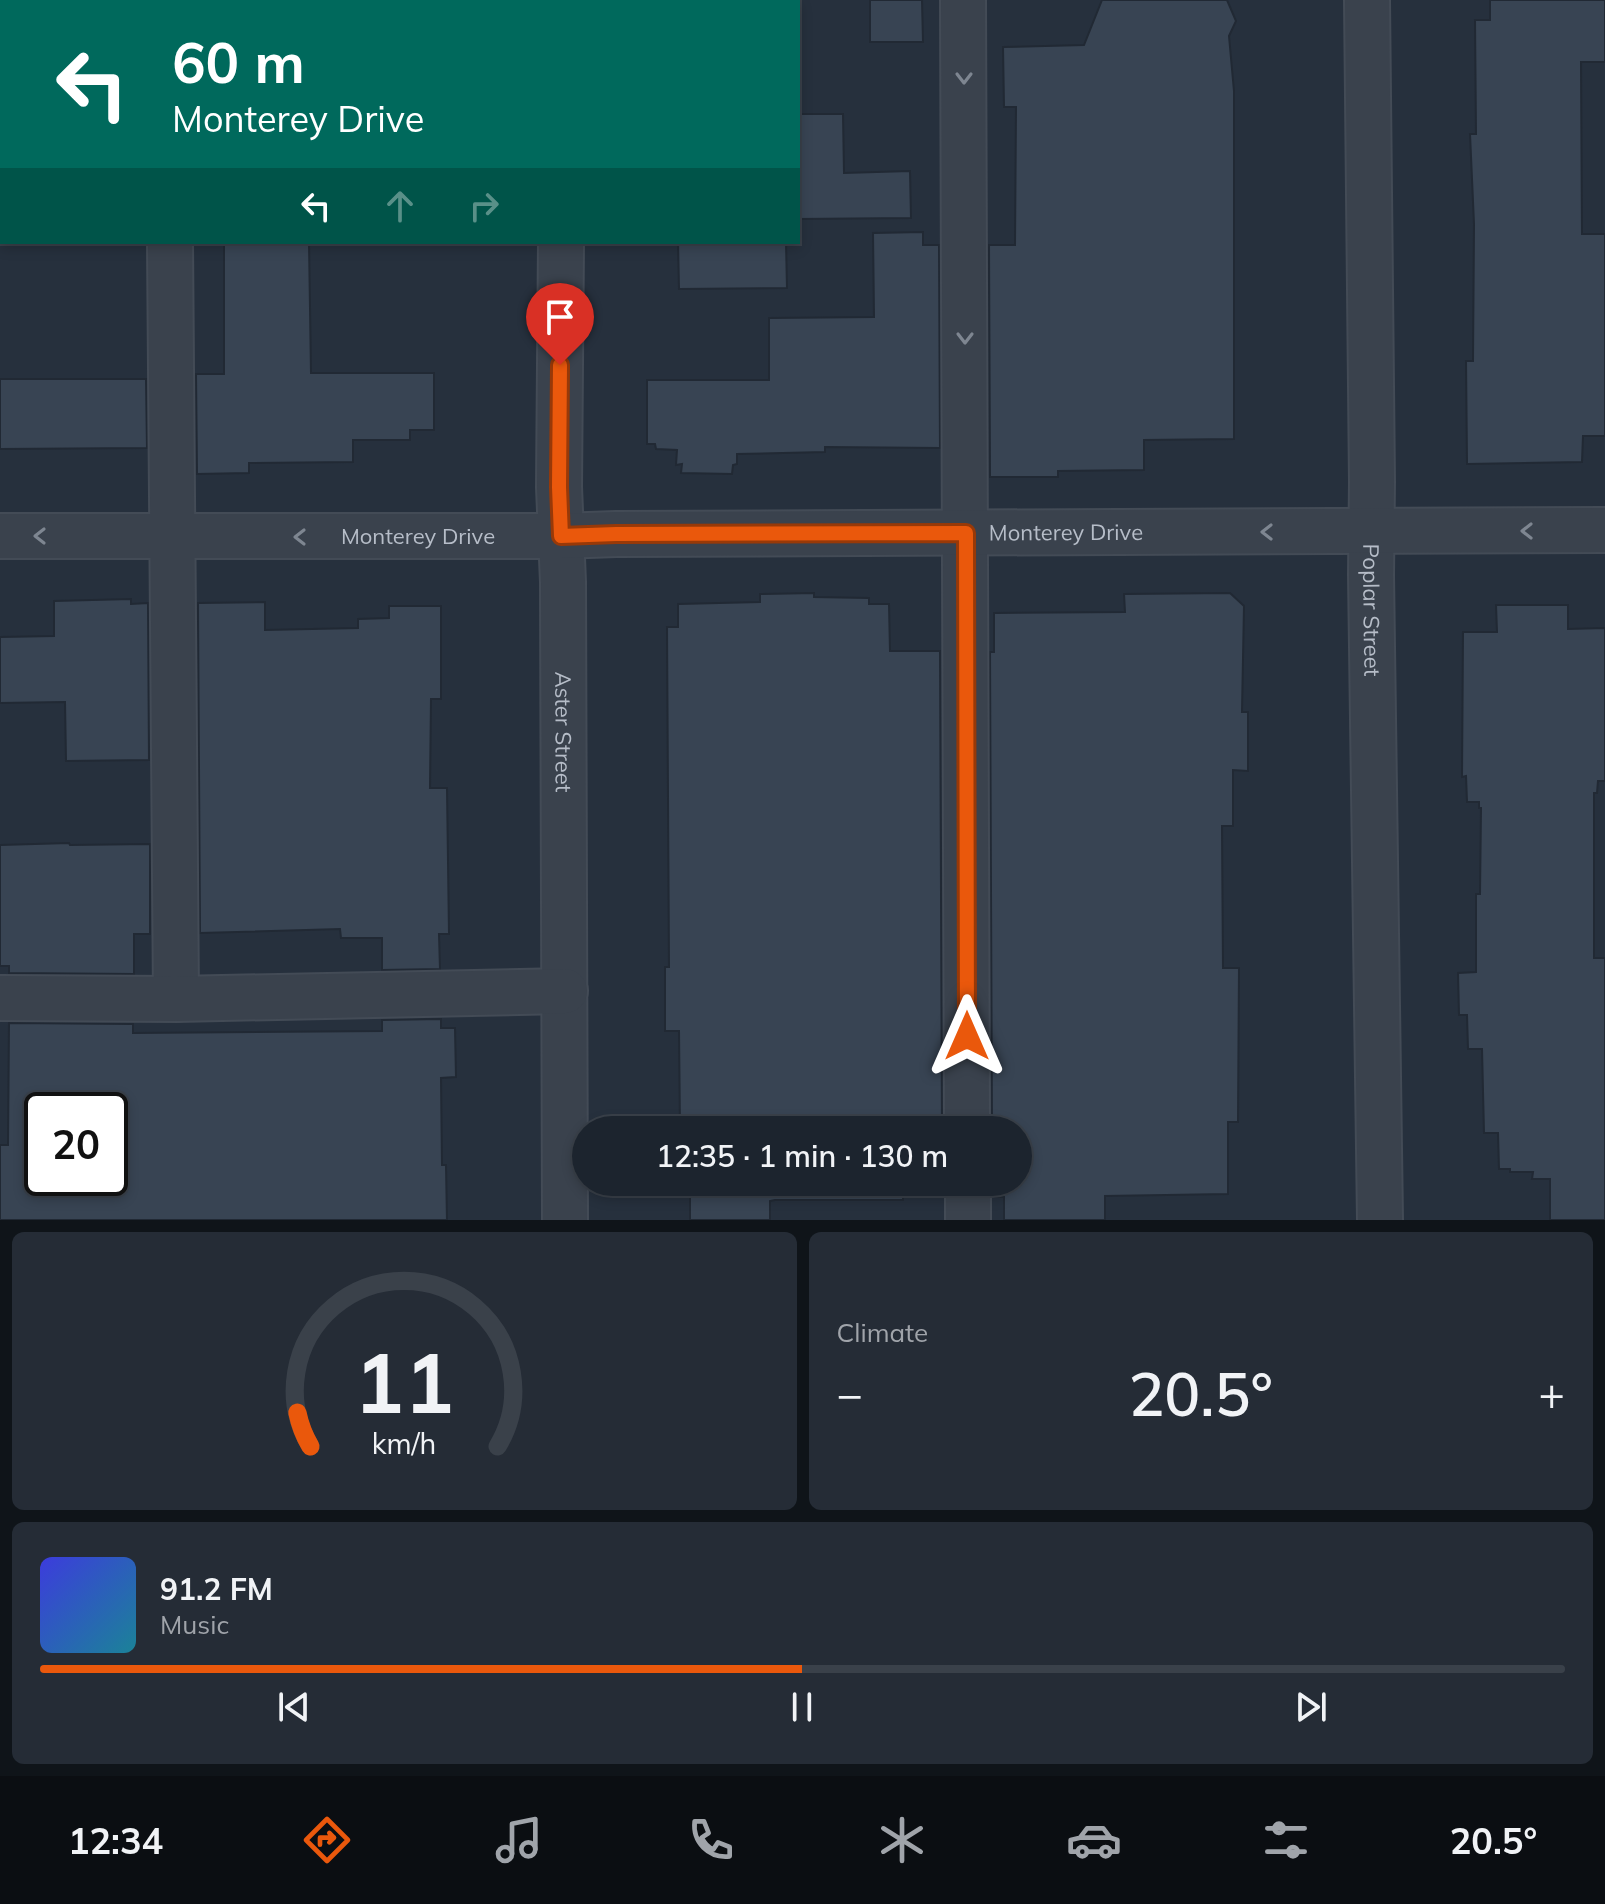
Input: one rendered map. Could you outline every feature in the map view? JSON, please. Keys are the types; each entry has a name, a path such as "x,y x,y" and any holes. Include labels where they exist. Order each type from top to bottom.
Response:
{"street":[{"path":"963,0 967,1116"},
{"name":"Poplar Street","path":"1367,0 1380,1220"},
{"path":"170,244 176,999"},
{"name":"Aster Street","path":"561,244 559,487 563,598 565,1220"},
{"name":"Monterey Drive","path":"0,536 1605,530"},
{"path":"0,998 176,999 565,991"},
{"path":"968,1196 968,1220"}],"building":[{"path":"870,0 922,0 923,42 870,42"},
{"path":"1102,0 1227,0 1236,21 1229,36 1234,91 1234,439 1144,440 1144,470 1058,471 1058,477 990,477 989,245 1015,245 1016,107 1004,107 1003,47 1084,45"},
{"path":"1490,0 1605,0 1605,62 1581,62 1582,234 1605,234 1605,436 1583,436 1582,462 1467,464 1466,361 1473,361 1474,224 1470,134 1476,134 1475,20 1490,20"},
{"path":"800,114 843,114 844,173 910,171 911,218 800,219"},
{"path":"923,232 923,245 939,245 940,448 825,447 825,452 737,454 737,464 733,465 732,474 681,473 682,464 676,465 677,450 656,449 655,444 647,444 647,380 769,380 769,318 874,317 873,233"},
{"path":"224,244 309,244 311,373 434,373 434,430 410,430 410,440 353,440 353,462 249,463 249,473 197,474 196,374 224,374"},
{"path":"678,244 786,244 787,288 679,289"},
{"path":"0,379 146,379 147,448 0,449"},
{"path":"814,593 814,597 869,598 869,604 889,604 890,651 940,651 942,1116 680,1116 679,1031 665,1031 665,967 669,967 667,627 678,627 678,604 760,602 760,594"},
{"path":"1230,593 1244,606 1242,712 1248,712 1248,771 1233,770 1233,826 1222,826 1223,968 1239,968 1238,1122 1228,1122 1228,1194 1105,1196 1105,1220 1004,1220 1004,1197 993,1196 1032,1196 1032,1116 992,1116 990,652 994,652 994,613 1125,612 1124,594"},
{"path":"131,599 131,604 148,603 149,760 66,761 65,702 0,703 0,637 54,636 54,601"},
{"path":"265,602 265,630 358,628 358,619 389,618 389,606 441,606 441,699 431,699 430,788 447,788 449,934 439,934 440,969 382,970 382,938 341,938 340,929 200,933 198,603"},
{"path":"1496,605 1568,605 1568,629 1605,628 1605,781 1598,781 1597,793 1594,793 1594,958 1605,958 1605,1220 1550,1220 1550,1179 1532,1179 1533,1172 1499,1169 1498,1133 1484,1133 1482,1049 1468,1049 1467,1015 1459,1015 1458,973 1476,972 1481,808 1479,802 1467,802 1466,776 1462,777 1463,632 1497,632"},
{"path":"150,844 150,934 134,934 134,974 9,973 9,966 0,966 0,845"},
{"path":"441,1019 441,1028 455,1028 456,1077 441,1078 442,1165 446,1165 447,1220 0,1220 0,1145 8,1145 9,1023 133,1024 133,1033 382,1031 382,1020"},
{"path":"690,1196 903,1196 903,1200 775,1200 770,1201 770,1220 690,1220"}],"route":[{"path":"560,365 561,536 966,533 967,1036"}]}
